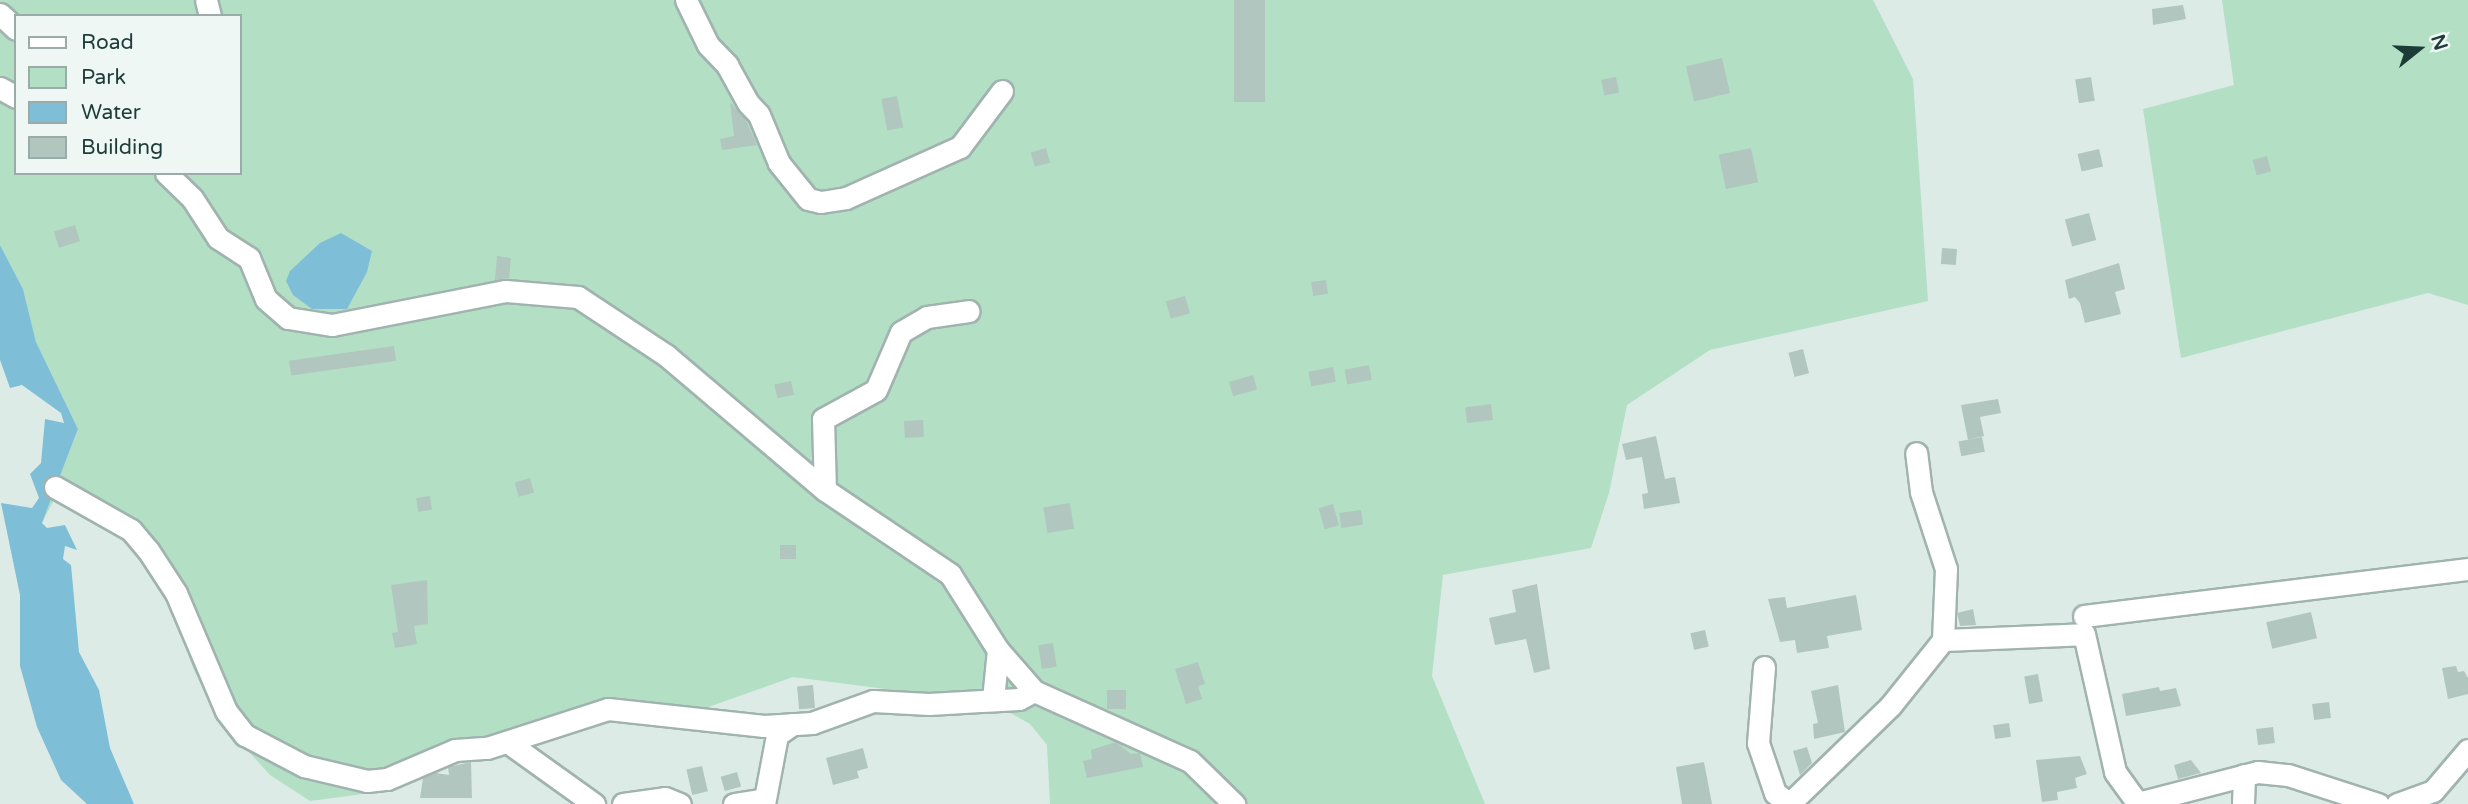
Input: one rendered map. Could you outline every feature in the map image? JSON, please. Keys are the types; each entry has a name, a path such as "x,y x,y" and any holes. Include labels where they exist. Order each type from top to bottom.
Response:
{"street":[{"path":"686,0 708,45 727,65 748,103 759,115 779,163 808,199 821,202 846,198 960,147 1002,92"},
{"path":"0,14 14,27"},
{"path":"168,175 191,198 218,238 249,258 266,299 288,318 332,325 506,291 578,297 667,356 825,490 950,574 998,650 1034,691 1190,761 1234,804"},
{"path":"825,490 823,419 876,390 901,332 927,317 969,311"},
{"path":"1764,667 1758,743 1775,793 1789,804 1891,705 1943,640 1946,569 1921,492 1916,453"},
{"path":"55,487 139,538 176,593 236,726 268,750 304,766 367,781 387,779 455,750 487,748 608,709 764,726 812,723 873,701 1019,699 1034,691"},
{"path":"2084,616 2468,570"},
{"path":"1943,640 2084,634 2115,772 2138,804 2201,790 2218,780 2244,775 2288,775 2378,804"},
{"path":"993,699 998,650"},
{"path":"734,804 764,801 777,735 793,724"},
{"path":"513,746 594,804"},
{"path":"2397,804 2433,791 2468,750"},
{"path":"2243,804 2244,775"},
{"path":"623,804 665,798 680,804"}],"green space":[{"path":"0,0 1873,0 1913,79 1928,301 1710,350 1627,405 1609,493 1591,548 1443,575 1432,676 1485,804 1050,804 1047,745 1030,724 993,703 793,677 703,709 563,730 412,770 371,793 310,801 270,775 218,718 193,668 172,609 144,556 123,529 58,492 42,523 78,429 36,342 23,289 0,245"},
{"path":"2222,0 2468,0 2468,305 2428,293 2181,358 2143,109 2234,85"}],"water":[{"path":"341,233 372,251 367,272 347,309 312,309 293,295 286,281 290,271 320,243"},
{"path":"0,245 23,289 36,342 78,429 42,523 47,528 65,525 77,550 65,546 63,559 71,565 79,652 99,690 110,748 134,804 87,804 61,780 37,727 20,666 20,595 1,503 32,508 39,498 30,474 41,463 45,419 64,423 61,413 22,385 10,388 0,360"}],"building":[{"path":"1234,0 1265,0 1265,102 1234,102"},
{"path":"2183,5 2186,19 2153,25 2152,9"},
{"path":"1722,58 1730,93 1694,101 1686,66"},
{"path":"1616,77 1619,93 1604,96 1601,80"},
{"path":"2091,77 2095,101 2079,103 2075,80"},
{"path":"897,96 903,127 887,130 881,99"},
{"path":"730,102 746,120 757,145 722,150 720,139 734,136"},
{"path":"1046,148 1050,162 1035,167 1031,152"},
{"path":"1751,148 1758,182 1726,189 1719,155"},
{"path":"2099,149 2103,167 2082,171 2078,154"},
{"path":"2267,156 2271,171 2257,175 2253,160"},
{"path":"2089,213 2096,240 2072,247 2065,219"},
{"path":"75,225 80,241 59,248 54,231"},
{"path":"1942,248 1957,249 1956,265 1941,264"},
{"path":"497,256 511,258 509,278 495,280"},
{"path":"2119,263 2125,289 2115,292 2121,314 2085,323 2080,303 2075,297 2069,299 2065,280"},
{"path":"1326,280 1328,294 1313,296 1311,282"},
{"path":"1185,296 1190,313 1171,319 1166,302"},
{"path":"394,346 396,361 291,376 289,361"},
{"path":"1803,349 1809,373 1794,377 1788,353"},
{"path":"1369,365 1372,380 1347,384 1344,370"},
{"path":"1333,367 1336,382 1311,386 1308,372"},
{"path":"1253,375 1257,389 1233,396 1229,382"},
{"path":"791,381 794,395 777,398 774,385"},
{"path":"1998,399 2001,413 1980,417 1984,436 1968,440 1961,405"},
{"path":"1491,404 1493,420 1467,423 1465,407"},
{"path":"923,420 924,437 905,438 904,421"},
{"path":"1656,436 1665,479 1675,477 1680,503 1644,509 1642,494 1648,493 1642,457 1626,460 1622,444"},
{"path":"1982,437 1985,452 1961,456 1958,442"},
{"path":"530,478 534,492 519,497 515,482"},
{"path":"430,496 432,510 418,512 416,498"},
{"path":"1070,503 1074,529 1047,533 1043,507"},
{"path":"1333,504 1339,525 1325,529 1319,508"},
{"path":"1361,510 1363,525 1341,528 1339,513"},
{"path":"780,545 796,545 796,559 780,559"},
{"path":"427,580 428,624 414,626 417,644 395,648 392,633 398,632 391,585"},
{"path":"1537,584 1550,669 1534,673 1526,639 1495,645 1489,618 1516,612 1512,590"},
{"path":"1856,595 1862,630 1827,636 1829,648 1797,653 1795,640 1780,642 1768,599 1785,597 1787,608"},
{"path":"1973,609 1976,625 1960,626 1957,613"},
{"path":"2311,612 2317,638 2272,649 2266,622"},
{"path":"1705,630 1709,647 1694,650 1690,633"},
{"path":"1053,643 1057,667 1042,669 1038,645"},
{"path":"1198,662 1205,684 1198,686 1202,699 1186,704 1175,669"},
{"path":"2456,666 2458,672 2464,671 2468,678 2468,694 2448,699 2442,668"},
{"path":"2038,674 2043,702 2029,704 2024,676"},
{"path":"813,685 815,708 799,709 797,686"},
{"path":"1838,685 1845,732 1814,739 1813,724 1818,723 1811,691"},
{"path":"2159,687 2160,691 2176,688 2181,706 2126,716 2122,694"},
{"path":"1107,690 1126,690 1126,709 1107,709"},
{"path":"2329,702 2331,718 2314,720 2312,704"},
{"path":"2009,723 2011,737 1995,739 1993,725"},
{"path":"2273,727 2275,743 2258,745 2256,729"},
{"path":"1116,742 1131,754 1140,753 1143,767 1087,778 1083,761 1092,759 1091,750"},
{"path":"1807,747 1812,763 1800,775 1793,751"},
{"path":"863,748 868,768 857,771 859,778 833,785 826,758"},
{"path":"2080,756 2087,774 2075,778 2077,788 2057,792 2058,800 2042,802 2036,760"},
{"path":"2191,760 2201,773 2178,779 2174,765"},
{"path":"471,762 472,798 420,798 423,778 436,773 449,775 448,767"},
{"path":"1704,762 1712,804 1682,804 1676,767"},
{"path":"702,766 708,791 692,795 686,770"},
{"path":"737,772 741,786 725,791 721,777"}]}
